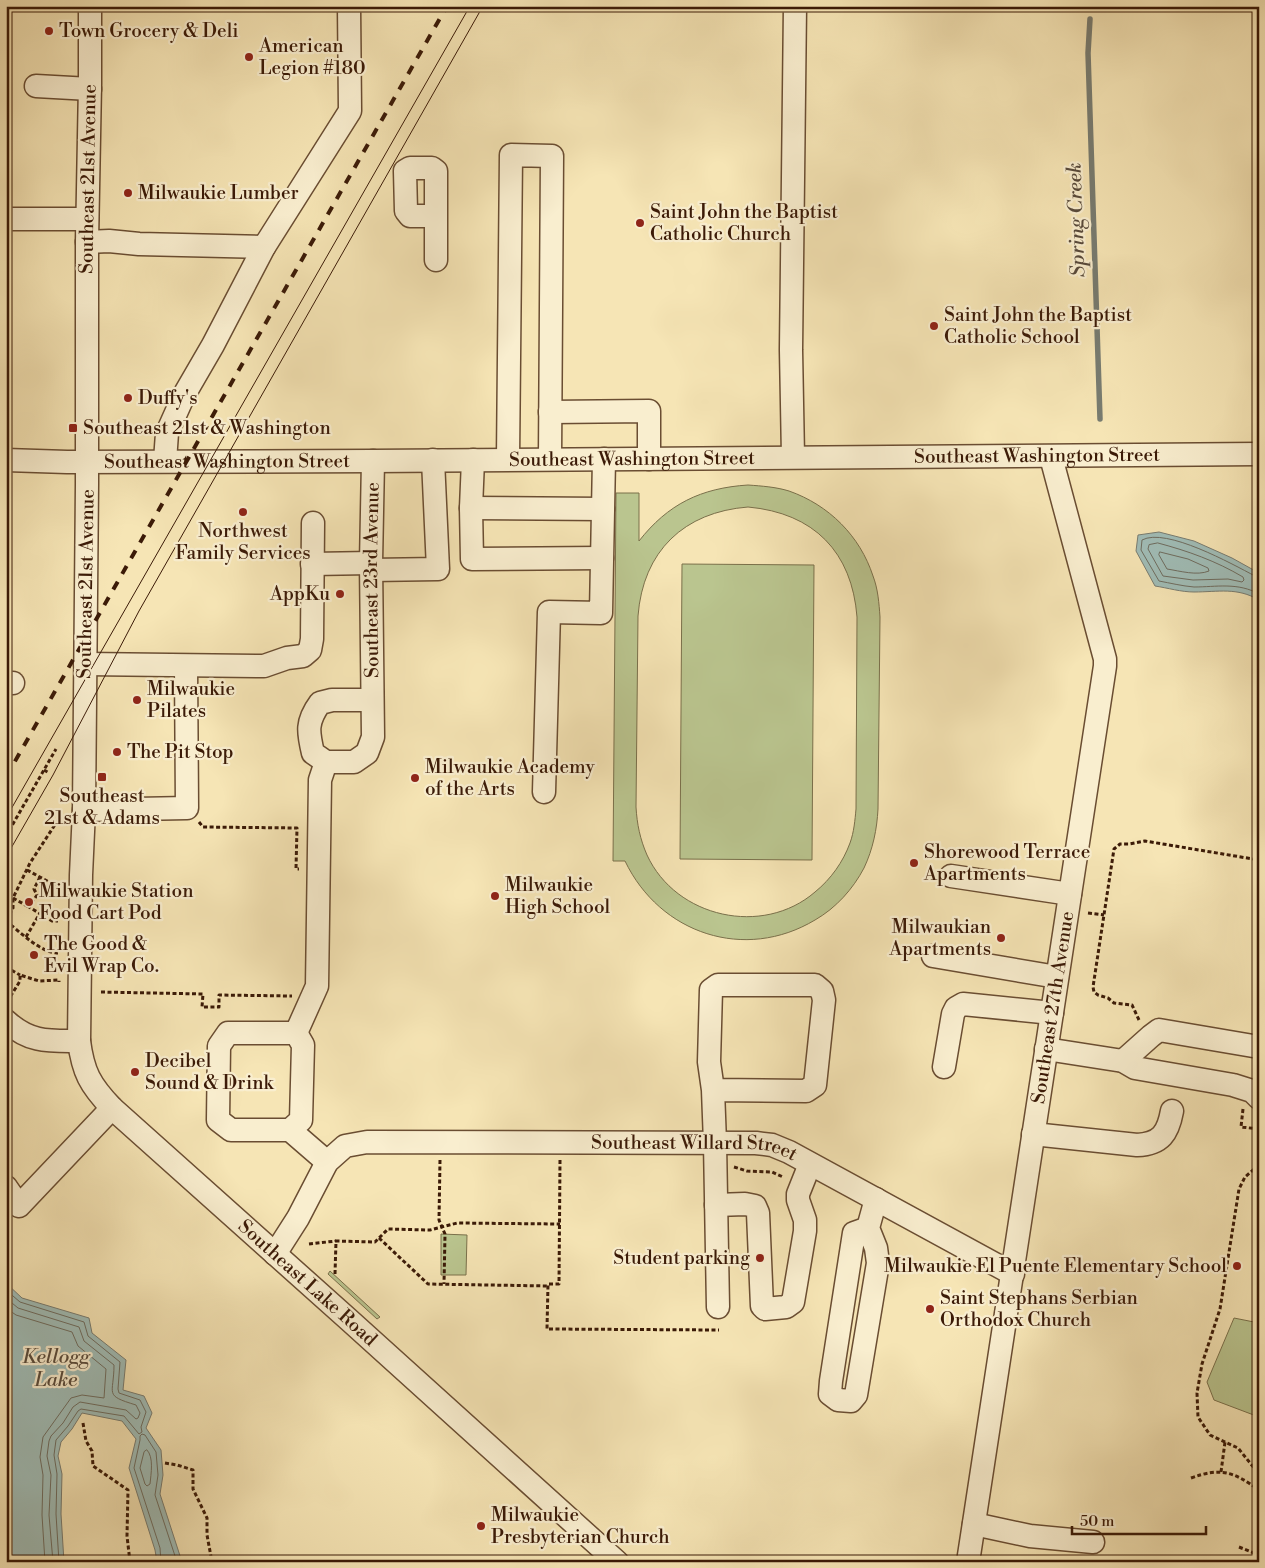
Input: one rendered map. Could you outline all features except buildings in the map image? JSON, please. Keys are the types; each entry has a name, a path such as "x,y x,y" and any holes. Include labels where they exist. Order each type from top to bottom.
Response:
{"street":[{"name":"Southeast 21st Avenue","path":"79,1041 81,875 84,810 90,6"},
{"path":"165,460 167,433 184,395 213,345 264,247 350,111 349,6"},
{"path":"793,457 791,350 796,6"},
{"path":"36,86 90,89"},
{"path":"508,459 510,155 552,156 550,459"},
{"path":"436,216 436,260"},
{"path":"6,219 87,230 109,241 140,244 264,247"},
{"path":"550,412 649,411 650,459"},
{"name":"Southeast Washington Street","path":"6,460 68,462 87,460 372,461 1259,454"},
{"name":"Southeast 27th Avenue","path":"968,1562 1105,666 1051,457"},
{"path":"544,792 549,612 601,613 604,459"},
{"path":"312,564 438,569 433,460"},
{"path":"473,460 471,508 472,559 602,558"},
{"name":"Southeast 23rd Avenue","path":"372,461 372,700"},
{"path":"471,508 603,509"},
{"path":"85,664 264,666 287,658 303,656 310,650 312,639 313,523"},
{"path":"84,810 187,808 186,666"},
{"path":"332,700 372,700 373,737 367,753 354,762 326,762 313,753 308,732 313,713 320,703 332,700"},
{"path":"296,1033 317,986 320,780 326,762"},
{"path":"950,876 1070,894"},
{"path":"933,956 1057,977"},
{"path":"713,1090 806,1091 816,1085 824,1000 822,991 815,985 718,985 711,990 709,1062 713,1090 715,1143 718,1307"},
{"path":"944,1068 952,1014 956,1008 963,1004 1052,1013"},
{"path":"6,1021 27,1036 44,1040 79,1041"},
{"path":"1123,1061 1159,1030 1241,1043 1254,1048 1259,1047"},
{"path":"275,1254 298,1218 327,1162 290,1130 231,1130 218,1120 219,1046 228,1033 296,1033"},
{"path":"290,1130 301,1120 303,1045 296,1033"},
{"name":"Southeast Lake Road","path":"79,1041 82,1061 90,1082 112,1108 617,1562"},
{"path":"1046,1049 1123,1061 1135,1068 1233,1085 1252,1091 1259,1098"},
{"path":"6,1187 19,1206 112,1108"},
{"path":"1034,1134 1137,1145 1147,1144 1159,1139 1166,1131 1172,1111"},
{"name":"Southeast Willard Street","path":"327,1162 344,1146 367,1142 756,1143 772,1145 789,1152 1013,1274"},
{"path":"716,1206 745,1204 755,1206 758,1213 762,1306 765,1309 786,1307 793,1302 805,1231 806,1220 798,1200 798,1194 810,1164"},
{"path":"868,1228 854,1233 831,1381 830,1394 838,1400 851,1402 856,1395 878,1263 876,1248 868,1228 876,1199"},
{"path":"974,1524 1030,1536 1093,1542"}],"path":[{"path":"6,836 56,749"},
{"path":"44,770 49,773"},
{"path":"58,952 52,953 26,937 6,921 13,908 13,898 27,870 60,817"},
{"path":"209,827 296,828 296,869"},
{"path":"1150,1036 1132,1005 1114,1003 1108,998 1098,996 1094,992 1114,849 1120,844 1145,841 1259,860"},
{"path":"27,870 58,887"},
{"path":"29,906 37,895 34,889 40,877"},
{"path":"13,898 52,921 58,921"},
{"path":"26,937 40,913"},
{"path":"6,967 20,975 39,981 59,980 59,988"},
{"path":"10,998 20,981 20,975"},
{"path":"101,992 203,994 202,1007 219,1007 219,995 312,996"},
{"path":"440,1142 439,1220 445,1234 444,1284"},
{"path":"379,1238 428,1284 548,1286 548,1284 559,1284 560,1142"},
{"path":"1259,1165 1245,1177 1239,1189 1220,1309 1202,1364 1197,1393 1198,1417 1210,1435 1238,1448 1259,1474"},
{"path":"308,1244 336,1241 375,1242 388,1229 430,1230 457,1223 560,1224"},
{"path":"335,1274 336,1241"},
{"path":"548,1286 547,1328 719,1330"},
{"path":"547,1306 553,1306"},
{"path":"83,1423 86,1441 92,1452 93,1466 128,1490 127,1536 130,1562"},
{"path":"1221,1472 1225,1442"},
{"path":"165,1463 194,1470 193,1489 207,1518 207,1535 212,1562"},
{"path":"1191,1478 1204,1473 1221,1472 1241,1477 1259,1490"},
{"path":"1239,1547 1259,1555"}],"green space":[{"path":"748,485 789,491 804,497 830,514 851,535 860,548 873,576 879,601 878,809 876,831 870,854 855,883 830,910 815,920 788,933 761,939 733,939 707,934 682,923 660,907 640,886 625,861 613,861 616,493 639,493 639,541 662,517 687,500 701,494","holes":["748,507 771,511 810,527 825,540 838,555 854,594 857,617 856,809 854,826 847,850 836,870 821,887 794,906 771,914 747,917 722,914 699,906 678,894 660,877 647,855 639,831 636,807 638,616 648,572 658,554 671,539 686,527 705,517 725,510"]},
{"path":"682,564 814,565 812,860 680,859"},
{"path":"441,1234 467,1235 466,1275 441,1275"},
{"path":"330,1271 380,1317 377,1319 328,1274"},
{"path":"1234,1318 1259,1323 1259,1417 1214,1400 1207,1382"}],"water":[{"path":"1159,532 1194,541 1232,558 1259,573 1259,600 1243,593 1219,591 1189,592 1155,586 1136,551 1138,535"},
{"name":"Kellogg Lake","path":"6,1283 22,1298 89,1318 92,1333 126,1360 123,1390 144,1396 152,1413 146,1428 161,1450 163,1475 160,1494 182,1562 157,1562 155,1550 129,1468 136,1439 122,1421 82,1413 61,1442 58,1456 62,1474 61,1514 64,1562 6,1562"}],"waterway":[{"name":"Spring Creek","path":"1090,19 1088,53 1100,419"}],"tram line":[{"path":"6,818 470,6"},
{"path":"6,857 53,775 139,611 483,6"}],"railway":[{"path":"6,777 447,6"}],"place":[{"name":"Town Grocery & Deli","path":"49,31"},
{"name":"American Legion #180","path":"249,57"},
{"name":"Milwaukie Lumber","path":"128,193"},
{"name":"Saint John the Baptist Catholic Church","path":"640,223"},
{"name":"Saint John the Baptist Catholic School","path":"934,326"},
{"name":"Duffy's","path":"128,398"},
{"name":"Southeast 21st & Washington","path":"73,428"},
{"name":"Northwest Family Services","path":"243,512"},
{"name":"AppKu","path":"340,594"},
{"name":"Milwaukie Pilates","path":"137,700"},
{"name":"The Pit Stop","path":"117,752"},
{"name":"Southeast 21st & Adams","path":"102,777"},
{"name":"Milwaukie Academy of the Arts","path":"415,778"},
{"name":"Shorewood Terrace Apartments","path":"914,863"},
{"name":"Milwaukie High School","path":"495,896"},
{"name":"Milwaukie Station Food Cart Pod","path":"29,902"},
{"name":"Milwaukian Apartments","path":"1001,938"},
{"name":"The Good & Evil Wrap Co.","path":"34,955"},
{"name":"Decibel Sound & Drink","path":"135,1072"},
{"name":"Student parking","path":"760,1258"},
{"name":"Milwaukie El Puente Elementary School","path":"1237,1266"},
{"name":"Saint Stephans Serbian Orthodox Church","path":"930,1309"},
{"name":"Milwaukie Presbyterian Church","path":"481,1526"}]}
